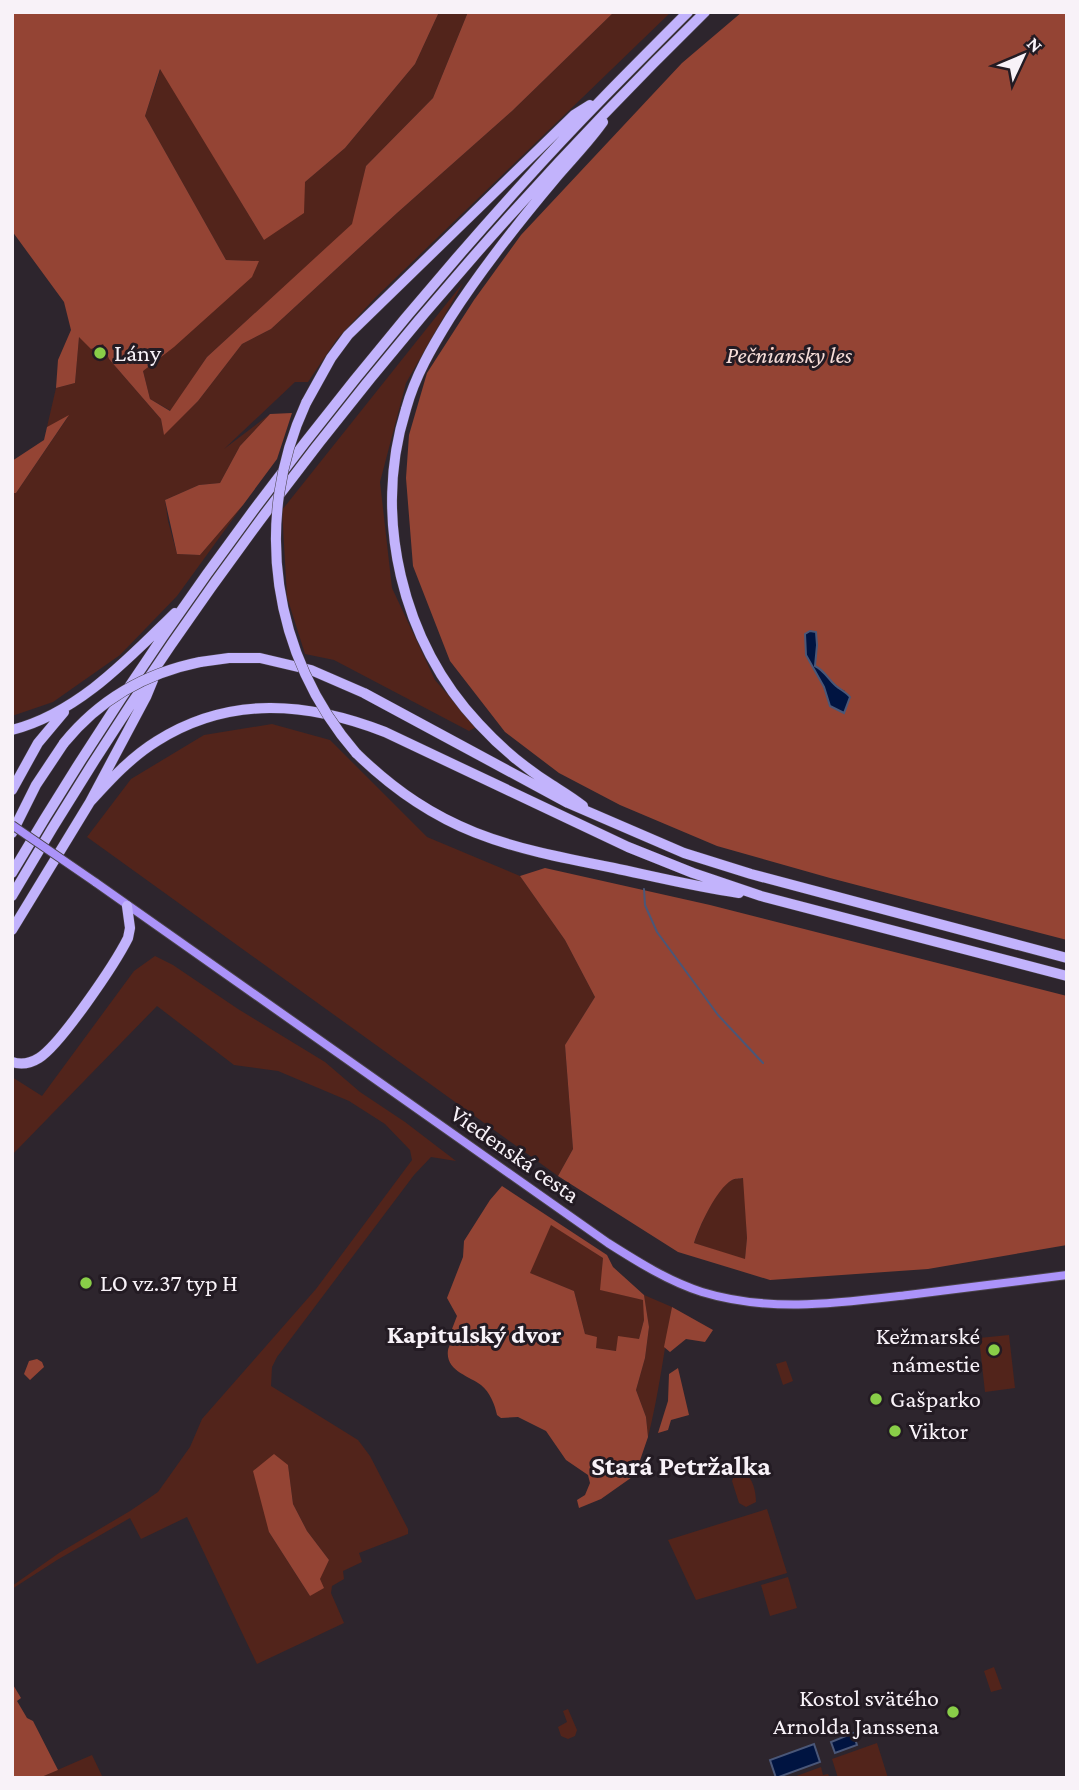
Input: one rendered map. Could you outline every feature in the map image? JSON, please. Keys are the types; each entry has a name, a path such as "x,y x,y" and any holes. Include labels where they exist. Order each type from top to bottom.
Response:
{"highway":[{"path":"12,873 144,664 276,481 388,340 514,193 688,12"},
{"path":"12,896 76,791 162,660 269,509 397,346 477,252 621,95 705,12"},
{"path":"592,812 508,753 477,723 440,673 416,624 401,578 394,528 393,469 406,408 418,374 441,333 524,216 601,125 621,95"},
{"path":"605,96 574,116 366,316 331,358 306,403 292,439 281,483 275,540 279,593 293,648 325,712 356,753 386,780 426,809 467,830 539,853 718,890 761,896"},
{"path":"12,730 46,718 71,704 122,664 192,596"},
{"path":"12,833 36,785 64,743 93,712 121,692 157,674 200,662 260,658 295,664 327,675 568,803 650,840 715,864 1067,958"},
{"path":"12,930 90,802 146,697 162,660"},
{"path":"12,790 38,743 71,704"},
{"path":"90,802 141,753 157,741 191,725 242,710 280,708 316,711 384,732 648,855 761,896 1067,976"},
{"path":"12,1062 37,1060 72,1022 128,938 130,928 127,906"}],"main road":[{"name":"Viedenská cesta","path":"12,825 608,1243 643,1265 687,1287 737,1301 797,1307 1067,1275"}],"shaded area":[{"path":"439,12 468,12 433,98 366,166 353,224 207,357 171,411 150,399 143,371 12,145 100,272 259,261 226,260 145,116 161,68 264,240 305,182 345,148 415,64"},
{"path":"614,12 671,12 375,298 337,339 308,382 295,382 224,449 270,414 240,446 220,483 199,485 165,500 177,554 200,555 243,505 177,596 120,655 53,702 12,716 12,493 16,493 68,417 47,427 56,388 75,383 79,336 103,343 109,359 161,419 164,434 198,401 242,344 271,329 512,111"},
{"path":"463,283 406,383 380,482 392,588 435,680 476,727 469,731 334,660 305,654 287,597 282,510"},
{"path":"272,724 330,740 427,837 520,876 565,940 595,997 565,1045 573,1149 558,1176 87,837 131,779 204,735"},
{"path":"155,956 173,965 238,1009 325,1062 360,1092 456,1161 431,1157 414,1175 272,1367 271,1386 358,1440 370,1456 408,1529 408,1534 359,1553 362,1562 343,1571 344,1579 332,1586 331,1593 344,1623 257,1664 187,1517 141,1539 130,1518 12,1589 12,1586 59,1553 158,1492 190,1447 202,1419 316,1289 412,1160 410,1150 385,1124 349,1101 278,1071 234,1065 157,1006 12,1155 12,1077 42,1096 134,971","holes":["288,1465 293,1504 307,1531 329,1560 310,1596 269,1532"]},
{"path":"744,1178 747,1238 745,1260 694,1243 709,1208 720,1191 732,1180"},
{"path":"551,1224 603,1258 601,1290 644,1300 644,1320 639,1339 616,1351 596,1348 585,1334 574,1291 529,1273"},
{"path":"644,1295 672,1307 648,1437 646,1417 636,1390 645,1358 649,1327"},
{"name":"Kežmarské námestie","path":"1009,1335 1015,1388 985,1392 979,1338"},
{"path":"786,1361 793,1381 783,1385 776,1364"},
{"path":"743,1472 752,1481 756,1498 756,1502 746,1507 739,1503 732,1481 734,1476"},
{"path":"767,1509 787,1573 696,1600 668,1540"},
{"path":"788,1577 797,1608 770,1616 761,1585"},
{"path":"994,1667 1002,1689 991,1692 984,1671"},
{"path":"568,1709 577,1730 575,1736 568,1739 561,1736 558,1727 567,1722 563,1711"},
{"path":"877,1743 888,1778 838,1778 832,1759"},
{"path":"92,1755 103,1778 39,1778"},
{"path":"821,1767 823,1775 828,1774 830,1778 791,1778"}],"green space":[{"path":"12,12 439,12 415,64 345,148 305,182 304,213 264,240 160,69 145,116 226,260 259,261 252,277 143,371 150,399 170,411 207,357 352,224 366,166 433,98 468,12 614,12 512,111 271,329 242,344 198,401 164,435 161,419 109,359 103,344 91,349 79,337 75,383 56,388 58,360 71,330 64,302 12,231"},
{"name":"Pečniansky les","path":"742,12 1067,12 1067,940 717,846 620,805 559,773 505,732 450,661 413,566 406,478 409,435 427,373 474,300 521,235 682,63","holes":["805,634 817,645 815,666 845,691 844,713 830,706 824,687 806,655"]},
{"path":"292,413 277,459 243,505 200,555 177,554 165,500 199,485 220,483 240,446 270,414"},
{"path":"69,415 16,493 12,493 12,461 44,440 47,427"},
{"path":"545,868 710,905 1067,996 1067,1245 928,1269 770,1280 678,1252 558,1176 573,1149 565,1045 595,997 565,940 520,876","holes":["743,1178 747,1238 745,1259 694,1243 714,1200 734,1179"]},
{"path":"502,1186 607,1255 613,1267 644,1295 649,1327 645,1358 636,1390 646,1417 648,1437 635,1475 601,1499 579,1508 577,1500 585,1495 590,1483 588,1475 566,1460 546,1431 518,1417 501,1418 497,1415 492,1399 484,1388 454,1368 448,1357 455,1335 452,1329 457,1316 447,1298 463,1257 464,1241","holes":["551,1225 603,1258 600,1290 643,1300 644,1320 639,1339 618,1336 616,1351 596,1348 597,1337 585,1334 574,1291 530,1273"]},
{"path":"672,1307 713,1330 705,1342 686,1339 670,1352 664,1347"},
{"path":"37,1359 44,1367 30,1380 24,1374 29,1361"},
{"path":"678,1368 689,1415 671,1420 668,1430 658,1433 668,1401 669,1374"},
{"path":"274,1454 288,1465 293,1504 307,1531 329,1560 320,1579 324,1588 310,1596 269,1532 253,1471"},
{"path":"12,1683 21,1698 17,1701 27,1718 33,1721 58,1770 39,1778 12,1778"}],"water":[{"path":"816,632 815,666 850,697 844,713 830,706 824,687 806,655 805,634"},
{"path":"853,1733 857,1745 835,1753 831,1742"},
{"path":"814,1744 820,1762 776,1778 770,1760"}],"waterway":[{"path":"644,889 645,905 657,932 718,1015 763,1063"}],"place":[{"name":"Lány","path":"100,353"},
{"name":"LO vz.37 typ H","path":"86,1283"},
{"name":"Kežmarské námestie","path":"994,1350"},
{"name":"Gašparko","path":"876,1399"},
{"name":"Viktor","path":"895,1431"},
{"name":"Kostol svätého Arnolda Janssena","path":"953,1712"}],"district":[{"name":"Kapitulský dvor","path":"474,1334"},
{"name":"Stará Petržalka","path":"681,1465"}]}
